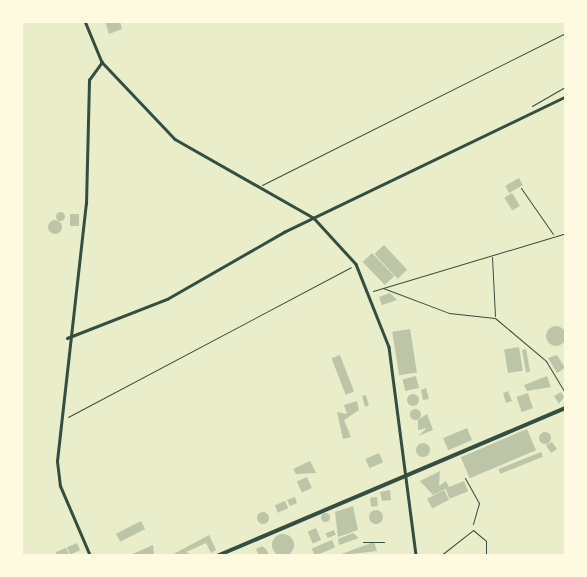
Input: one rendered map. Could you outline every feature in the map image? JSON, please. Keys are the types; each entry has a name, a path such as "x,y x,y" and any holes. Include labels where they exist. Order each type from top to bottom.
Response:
{"main road":[{"path":"217,556 407,472 566,408"}],"street":[{"path":"85,21 102,62 175,139 314,218 356,264 371,292 388,346 407,472 416,556"},
{"path":"90,556 59,481 67,338 84,225 89,80 102,62"},
{"path":"67,338 167,299 314,218 530,111 566,96"}],"lane":[{"path":"261,187 566,33"},
{"path":"440,556 473,530 486,541 486,556"}],"path":[{"path":"530,111 566,86"},
{"path":"522,188 555,236"},
{"path":"371,292 566,233"},
{"path":"492,256 495,318"},
{"path":"61,417 93,408 356,264"},
{"path":"383,288 449,313 495,318 547,361 566,394"},
{"path":"465,478 474,497 473,530"},
{"path":"363,542 384,542"}],"building":[{"path":"105,21 120,21 122,29 109,34"},
{"path":"519,178 523,185 509,193 505,186"},
{"path":"512,193 520,206 512,210 504,198"},
{"path":"60,211 65,216 60,221 55,216"},
{"path":"70,214 79,214 79,226 70,226"},
{"path":"55,220 60,222 60,232 55,234 50,232 48,227 50,222"},
{"path":"384,245 407,270 398,279 374,254"},
{"path":"372,253 394,276 385,285 363,262"},
{"path":"390,293 397,300 382,305 379,297"},
{"path":"552,326 560,326 566,336 560,346 552,346 546,340 546,332"},
{"path":"410,329 417,372 399,375 392,332"},
{"path":"519,347 523,371 508,373 504,349"},
{"path":"526,349 530,372 526,372 522,350"},
{"path":"340,355 354,391 346,395 332,358"},
{"path":"557,355 565,368 557,373 548,358"},
{"path":"416,376 419,388 405,391 402,379"},
{"path":"547,376 551,387 527,391 524,385"},
{"path":"426,388 429,399 423,400 421,390"},
{"path":"508,391 512,401 506,403 503,393"},
{"path":"561,392 564,397 559,404 554,396"},
{"path":"528,393 533,408 522,412 517,397"},
{"path":"413,394 419,400 413,406 407,400"},
{"path":"366,395 369,406 365,407 362,396"},
{"path":"357,401 359,410 344,420 351,437 343,439 337,412 347,414 344,405"},
{"path":"415,409 419,410 419,418 415,419 411,418 410,414 411,410"},
{"path":"427,414 433,430 418,436 427,428 418,430 418,420"},
{"path":"467,428 472,440 448,450 443,438"},
{"path":"527,429 536,450 470,478 461,457"},
{"path":"545,432 551,438 545,444 539,438"},
{"path":"552,442 557,449 551,453 546,445"},
{"path":"420,443 426,443 430,450 426,457 420,457 416,453 416,447"},
{"path":"541,452 543,457 500,474 498,469"},
{"path":"379,453 383,462 369,468 365,459"},
{"path":"310,461 316,473 296,474 293,469"},
{"path":"440,471 439,486 446,481 449,487 433,495 420,481"},
{"path":"307,477 312,488 302,492 297,481"},
{"path":"464,481 468,491 450,499 445,488"},
{"path":"390,490 391,500 382,501 380,492"},
{"path":"444,490 449,500 432,508 427,499"},
{"path":"295,497 297,503 290,506 287,500"},
{"path":"377,497 378,506 371,507 370,498"},
{"path":"285,501 288,508 278,513 275,505"},
{"path":"353,506 358,530 338,537 335,512"},
{"path":"376,510 381,512 381,522 376,524 371,522 369,517 371,512"},
{"path":"325,512 330,517 325,522 320,517"},
{"path":"258,513 268,513 268,523 258,523"},
{"path":"141,521 145,529 120,542 116,534"},
{"path":"316,528 321,540 313,543 308,532"},
{"path":"334,530 336,535 328,538 326,533"},
{"path":"353,533 359,538 339,545 338,539"},
{"path":"283,534 291,537 294,545 291,553 283,556 275,553 272,545 275,537"},
{"path":"209,535 216,550 211,553 206,543 186,552 193,556 170,556"},
{"path":"332,540 335,547 315,556 312,549"},
{"path":"374,542 377,551 336,556"},
{"path":"77,543 80,550 70,555 67,547"},
{"path":"153,545 154,556 128,556"},
{"path":"262,546 269,556 259,556 256,549"},
{"path":"66,548 69,555 57,556 56,552"}]}
